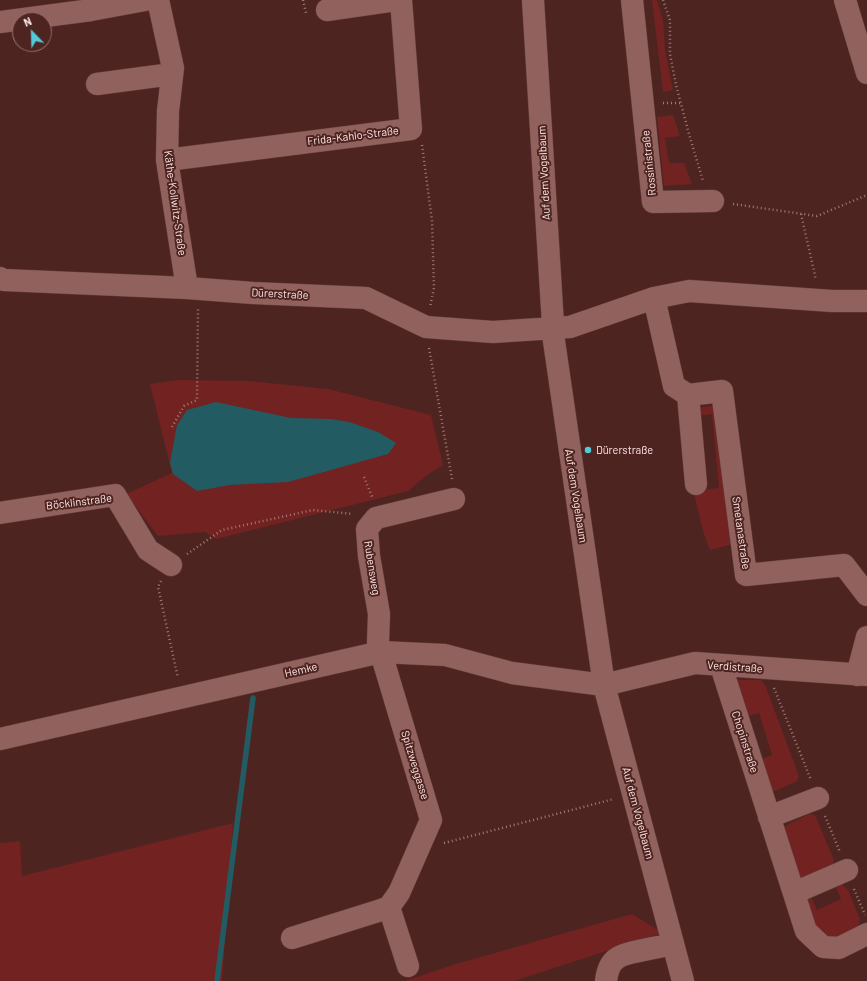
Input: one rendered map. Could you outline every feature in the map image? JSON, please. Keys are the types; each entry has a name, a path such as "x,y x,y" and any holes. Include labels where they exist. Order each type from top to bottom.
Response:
{"street":[{"path":"0,22 91,10 144,0"},
{"name":"Käthe-Kollwitz-Straße","path":"158,0 173,68 168,111 167,160 193,288"},
{"path":"327,10 396,0"},
{"name":"Frida-Kahlo-Straße","path":"167,160 411,129 401,0"},
{"name":"Auf dem Vogelbaum","path":"533,0 553,328 558,378 604,685 683,981"},
{"name":"Rossinistraße","path":"632,0 653,202 713,201"},
{"path":"844,0 865,61"},
{"path":"97,84 172,74"},
{"name":"Dürerstraße","path":"0,278 12,280 193,288 253,293 366,298 426,327 493,332 553,328"},
{"path":"553,328 570,327 654,298 689,291 867,302"},
{"path":"654,298 674,386 688,395 696,484"},
{"name":"Smetanastraße","path":"688,395 722,391 746,575 844,565 867,595"},
{"name":"Böcklinstraße","path":"0,513 115,495 148,550 171,565"},
{"path":"380,517 454,499"},
{"name":"Rubensweg","path":"380,517 376,518 367,529 380,614 378,643 381,652"},
{"path":"862,675 867,637"},
{"name":"Hemke","path":"0,739 381,652 445,655 512,673 604,685"},
{"name":"Spitzweggasse","path":"381,652 431,820 399,893 390,906"},
{"name":"Verdistraße","path":"604,685 695,663 862,675"},
{"name":"Chopinstraße","path":"721,666 806,931 823,947 839,948 867,934"},
{"path":"769,817 818,798"},
{"path":"794,893 847,870"},
{"path":"292,938 390,906 408,966"},
{"path":"606,981 607,972 616,958 626,954 673,944"}],"path":[{"path":"663,0 670,20 670,54 676,85 702,180 713,201 817,216 867,195"},
{"path":"411,129 422,142 432,221 434,288 426,327 451,472 454,499"},
{"path":"801,214 820,300"},
{"path":"172,427 184,406 197,400 193,288"},
{"path":"364,477 368,488"},
{"path":"182,698 158,587 171,565 222,530 313,510 380,517"},
{"path":"418,849 633,794"}],"shaded area":[{"path":"652,0 657,0 663,20 665,50 673,90 663,92"},
{"path":"673,115 680,136 665,138 669,163 684,163 692,184 664,186 657,117"},
{"path":"179,380 249,381 328,389 431,415 443,465 427,475 408,491 216,539 205,532 158,536 126,494 172,473 150,384"},
{"path":"718,405 733,544 710,550 703,531 694,494 701,490 719,488 712,414 695,416 694,408"},
{"path":"737,680 761,680 765,685 799,776 797,781 775,791 767,791 756,761 772,755 759,713 742,718 733,686"},
{"path":"809,814 815,815 834,860 833,866 797,880 779,829"},
{"path":"233,823 222,981 0,981 0,843 20,841 22,876"},
{"path":"834,883 841,883 848,890 860,919 858,931 837,940 825,937 815,928 803,899 810,895 817,910 841,899"},
{"path":"632,914 658,930 659,934 514,981 405,981 456,964"}],"water":[{"path":"216,402 291,418 331,419 349,422 378,432 396,443 388,454 288,482 230,485 197,491 173,474 170,463 177,425 187,410"}],"waterway":[{"path":"217,981 253,698"}],"place":[{"name":"Dürerstraße","path":"588,450"}]}
